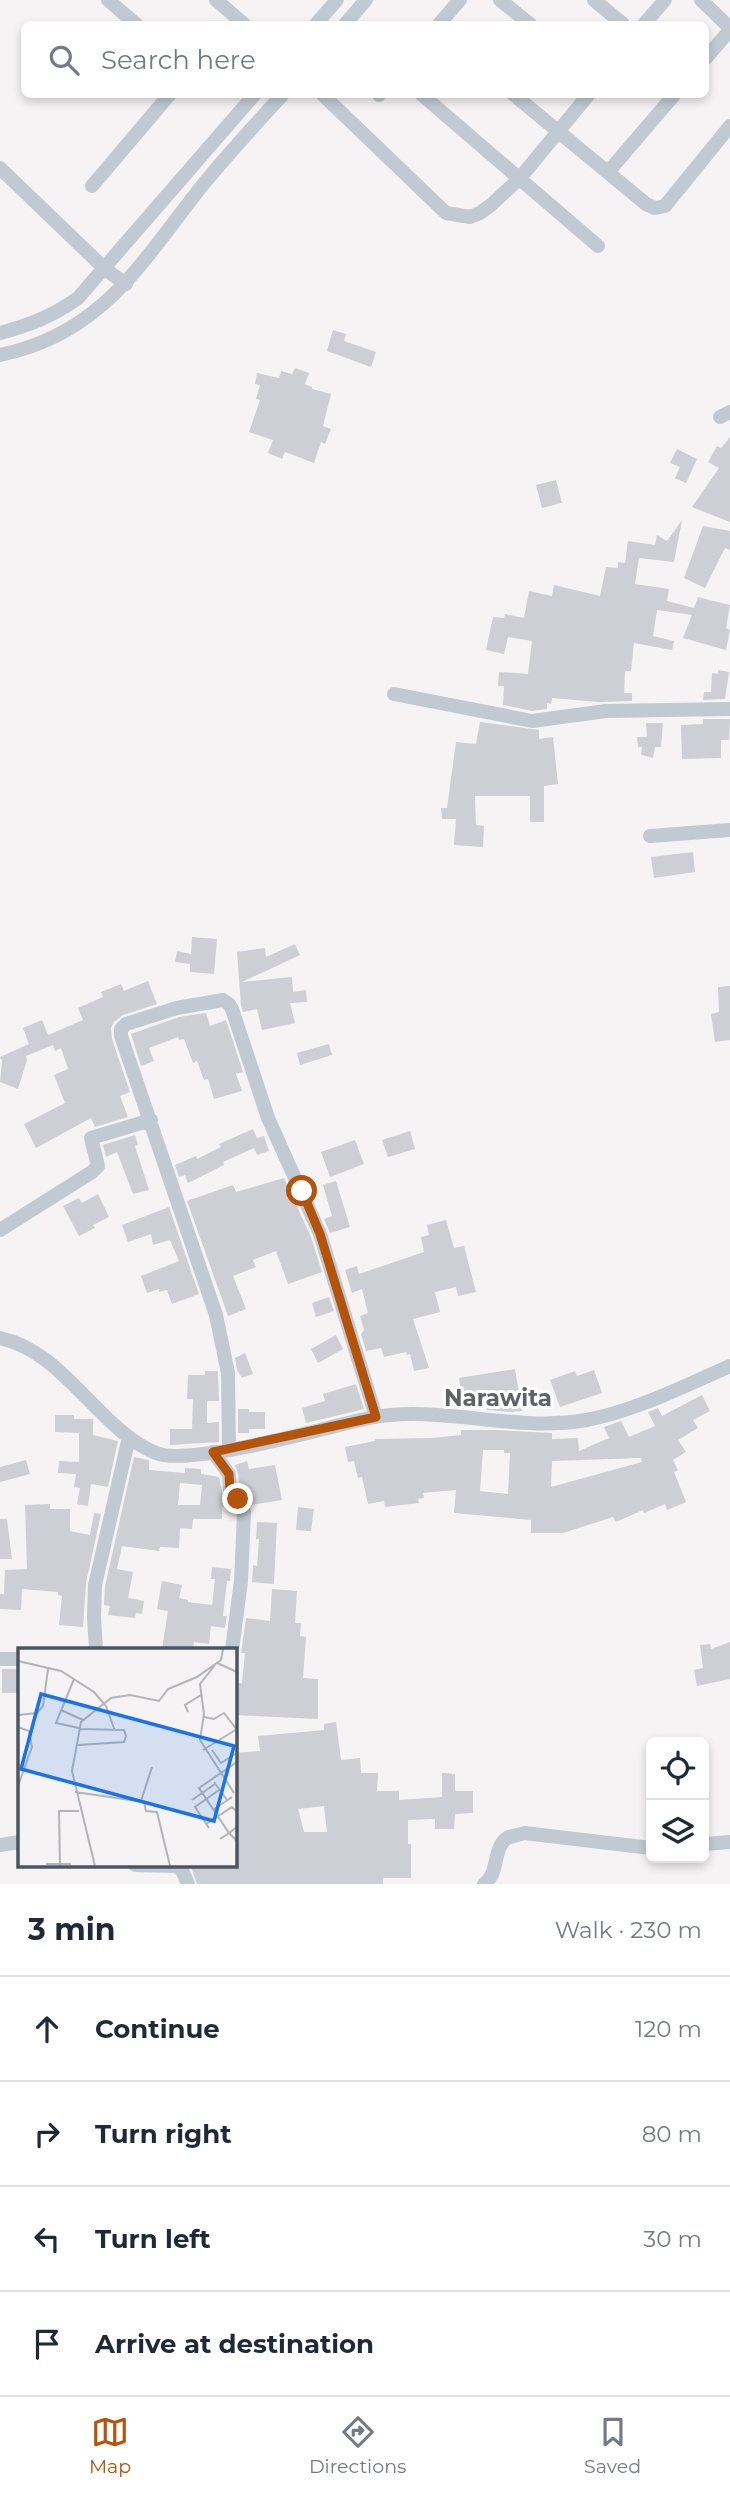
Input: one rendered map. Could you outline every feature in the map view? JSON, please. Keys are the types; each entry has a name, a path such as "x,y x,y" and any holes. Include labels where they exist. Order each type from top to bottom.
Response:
{"street":[{"path":"108,0 132,21"},
{"path":"216,0 240,21"},
{"path":"319,21 337,0"},
{"path":"348,21 366,0"},
{"path":"442,21 460,0"},
{"path":"500,0 526,21"},
{"path":"594,0 619,21"},
{"path":"648,21 665,0"},
{"path":"701,0 730,29 709,53"},
{"path":"92,187 167,98"},
{"path":"0,333 31,325 78,298 252,98"},
{"path":"0,355 25,350 73,328 96,312 126,284 225,156 279,98"},
{"path":"327,98 446,213 459,217 480,213 520,178 586,98"},
{"path":"426,98 598,246"},
{"path":"518,98 646,204 655,208 665,206 730,126"},
{"path":"609,171 672,98"},
{"path":"0,168 105,268 126,284"},
{"path":"394,694 532,721 606,711 730,709"},
{"path":"650,835 730,830"},
{"path":"229,1449 228,1373 216,1315 121,1036 121,1029 126,1024 154,1014 209,1002 227,1001 232,1009 268,1118 320,1234 376,1417"},
{"path":"0,1230 98,1166 91,1138 150,1120"},
{"path":"0,1338 29,1348 129,1437 156,1454 172,1457 229,1449 376,1417 434,1414 533,1422 570,1422 627,1408 730,1367"},
{"path":"96,1648 96,1585 129,1437"},
{"path":"213,1452 229,1474 230,1490 244,1512 241,1581 232,1648"},
{"path":"0,1659 18,1659"},
{"path":"484,1884 494,1873 500,1847 507,1838 524,1833 646,1847"},
{"path":"0,1845 18,1842"},
{"path":"709,1844 730,1842"},
{"path":"178,1867 185,1874 188,1884"}],"building":[{"path":"333,330 346,334 344,341 376,352 371,367 327,351"},
{"path":"295,368 309,373 305,384 312,389 331,394 323,426 331,429 325,444 321,442 314,463 285,452 282,459 268,453 273,440 249,432 260,400 256,399 260,385 255,384 257,373 279,378 281,371 292,374"},
{"path":"730,437 730,522 692,507 719,468 708,462 717,446 721,448"},
{"path":"677,449 697,459 686,483 675,478 680,467 670,463"},
{"path":"556,480 562,503 542,508 536,485"},
{"path":"682,520 674,562 639,558 635,584 669,589 667,601 694,608 698,597 730,605 726,628 730,630 726,650 683,638 692,615 657,610 653,636 674,641 672,650 634,643 631,671 625,671 624,693 632,693 632,701 598,702 552,698 551,704 547,703 547,709 532,711 503,705 504,686 498,686 499,672 528,674 532,641 508,637 504,654 486,650 493,617 504,618 505,614 524,618 529,591 552,596 554,585 600,596 606,567 618,568 618,562 625,563 628,541 655,545 657,535 667,541"},
{"path":"703,526 730,531 730,550 725,548 705,588 684,578"},
{"path":"718,670 729,672 725,699 703,700 704,692 711,692 712,673 718,674"},
{"path":"703,719 730,719 729,740 721,740 721,758 682,759 681,725 703,724"},
{"path":"480,722 539,730 539,739 553,737 558,784 544,786 544,822 530,822 530,796 475,796 476,825 484,826 483,847 454,845 456,819 442,819 441,808 447,808 456,742 476,744"},
{"path":"646,723 663,723 661,747 655,747 653,758 641,755 642,747 638,747 637,737 647,737"},
{"path":"693,852 695,872 654,878 651,857"},
{"path":"192,937 217,939 214,974 190,972 190,964 175,962 177,951 191,954"},
{"path":"295,944 300,955 242,982 292,977 293,992 306,990 307,1002 290,1003 295,1023 262,1030 257,1009 243,1012 237,952 265,948 266,957"},
{"path":"148,981 157,1004 123,1015 111,1028 112,1039 130,1092 120,1096 128,1117 95,1127 91,1118 36,1148 24,1124 65,1103 54,1075 68,1069 61,1048 55,1051 53,1045 26,1056 18,1089 0,1082 0,1057 29,1044 23,1028 42,1020 48,1035 83,1020 78,1008 103,997 101,992 121,984 124,991"},
{"path":"730,986 730,1040 715,1042 711,1014 719,1012 718,987"},
{"path":"206,1013 210,1026 226,1020 243,1072 236,1074 242,1091 214,1099 208,1079 204,1080 197,1061 193,1063 184,1039 179,1040 178,1037 149,1048 154,1061 141,1066 131,1034 179,1017"},
{"path":"329,1044 332,1055 300,1065 297,1053"},
{"path":"253,1129 257,1138 264,1136 269,1151 257,1155 254,1148 223,1162 224,1165 188,1183 185,1175 179,1177 175,1165 196,1156 197,1159 221,1147 219,1144"},
{"path":"410,1131 415,1149 388,1157 382,1140"},
{"path":"135,1135 138,1145 135,1146 149,1190 133,1194 117,1152 106,1157 103,1145"},
{"path":"355,1140 364,1164 330,1177 321,1152"},
{"path":"284,1178 311,1237 322,1272 288,1284 276,1251 253,1260 256,1267 233,1276 246,1309 228,1316 187,1201 233,1185 236,1192"},
{"path":"336,1181 350,1227 330,1233 324,1219 332,1216 323,1185"},
{"path":"98,1194 109,1217 79,1236 63,1206 79,1198 82,1203"},
{"path":"169,1207 199,1294 172,1304 167,1290 159,1292 159,1289 147,1293 141,1276 179,1261 170,1240 153,1245 151,1234 128,1242 122,1225"},
{"path":"446,1220 454,1248 464,1246 476,1292 458,1296 456,1287 435,1292 440,1312 413,1319 429,1368 414,1371 410,1354 407,1355 406,1352 384,1357 381,1348 366,1351 360,1316 368,1313 362,1289 352,1293 345,1270 357,1266 359,1274 424,1252 421,1237 429,1235 427,1225"},
{"path":"329,1297 334,1311 316,1317 312,1303"},
{"path":"336,1335 343,1349 318,1363 311,1349"},
{"path":"245,1353 253,1374 242,1378 235,1358"},
{"path":"515,1369 522,1411 487,1410 486,1402 463,1406 459,1378"},
{"path":"594,1370 602,1393 560,1407 550,1380 575,1371 577,1376"},
{"path":"205,1371 218,1371 219,1401 207,1401 207,1423 219,1422 219,1442 170,1445 170,1429 192,1429 193,1399 187,1399 188,1375 205,1375"},
{"path":"356,1384 364,1409 306,1423 302,1408 325,1401 323,1394"},
{"path":"702,1395 710,1411 693,1420 698,1428 678,1440 686,1452 673,1460 678,1470 674,1472 686,1502 667,1510 665,1504 644,1513 643,1510 616,1522 613,1517 563,1533 531,1533 531,1520 454,1513 456,1490 423,1493 424,1498 418,1499 419,1503 385,1507 384,1501 368,1504 362,1477 358,1478 354,1461 348,1462 345,1447 375,1439 432,1438 461,1435 461,1430 496,1430 552,1433 552,1439 578,1438 579,1451 609,1438 604,1427 621,1421 629,1437 655,1426 648,1412 658,1408 662,1416","holes":["483,1450 504,1450 504,1453 510,1453 508,1494 480,1491","641,1458 642,1462 551,1487 552,1461"]},
{"path":"238,1409 265,1412 265,1429 249,1429 249,1433 238,1433"},
{"path":"55,1415 93,1419 93,1435 118,1441 108,1487 91,1484 88,1506 77,1504 80,1488 74,1487 76,1474 58,1473 59,1461 79,1462 79,1433 55,1432"},
{"path":"134,1457 149,1460 149,1470 185,1473 185,1468 201,1469 201,1474 219,1477 223,1496 222,1519 193,1519 192,1529 180,1528 179,1548 160,1547 159,1551 122,1546 117,1569 133,1572 128,1598 144,1601 142,1614 136,1613 135,1618 108,1615 110,1606 104,1605 105,1586","holes":["180,1483 202,1485 200,1505 178,1505"]},
{"path":"26,1460 30,1474 0,1482 0,1467"},
{"path":"247,1461 249,1469 275,1465 282,1500 251,1505 245,1490 239,1486 235,1465"},
{"path":"50,1504 50,1509 70,1509 70,1531 90,1535 94,1513 101,1514 86,1583 83,1627 59,1625 62,1596 58,1595 58,1592 22,1589 21,1610 0,1609 5,1570 27,1569 25,1505"},
{"path":"298,1507 314,1509 311,1531 296,1530"},
{"path":"0,1519 7,1519 12,1559 0,1559"},
{"path":"257,1522 277,1523 274,1584 252,1582 253,1565 257,1566"},
{"path":"212,1567 231,1569 223,1616 227,1616 225,1628 211,1626 209,1644 194,1642 193,1648 162,1648 168,1611 157,1609 162,1581 182,1585 179,1598 212,1605 215,1579 211,1579"},
{"path":"272,1589 297,1591 295,1623 301,1623 300,1636 306,1637 303,1678 318,1679 318,1719 236,1715 236,1683 242,1683 245,1653 241,1653 246,1618 270,1621"},
{"path":"730,1642 730,1679 697,1686 694,1670 703,1668 700,1645 710,1644 711,1649"},
{"path":"2,1669 18,1669 18,1693 2,1693"},
{"path":"336,1722 341,1760 360,1758 361,1773 378,1773 377,1791 399,1791 399,1800 442,1797 442,1773 455,1774 455,1791 473,1791 473,1813 455,1814 454,1829 435,1829 435,1819 408,1820 411,1878 383,1878 383,1884 197,1884 191,1867 236,1867 236,1753 260,1751 258,1736 324,1730 324,1724","holes":["324,1806 327,1832 304,1832 298,1809"]}],"district":[{"name":"Narawita","path":"498,1398"}],"route":[{"path":"238,1499 230,1490 229,1474 213,1452 376,1417 320,1234 302,1191"}]}
